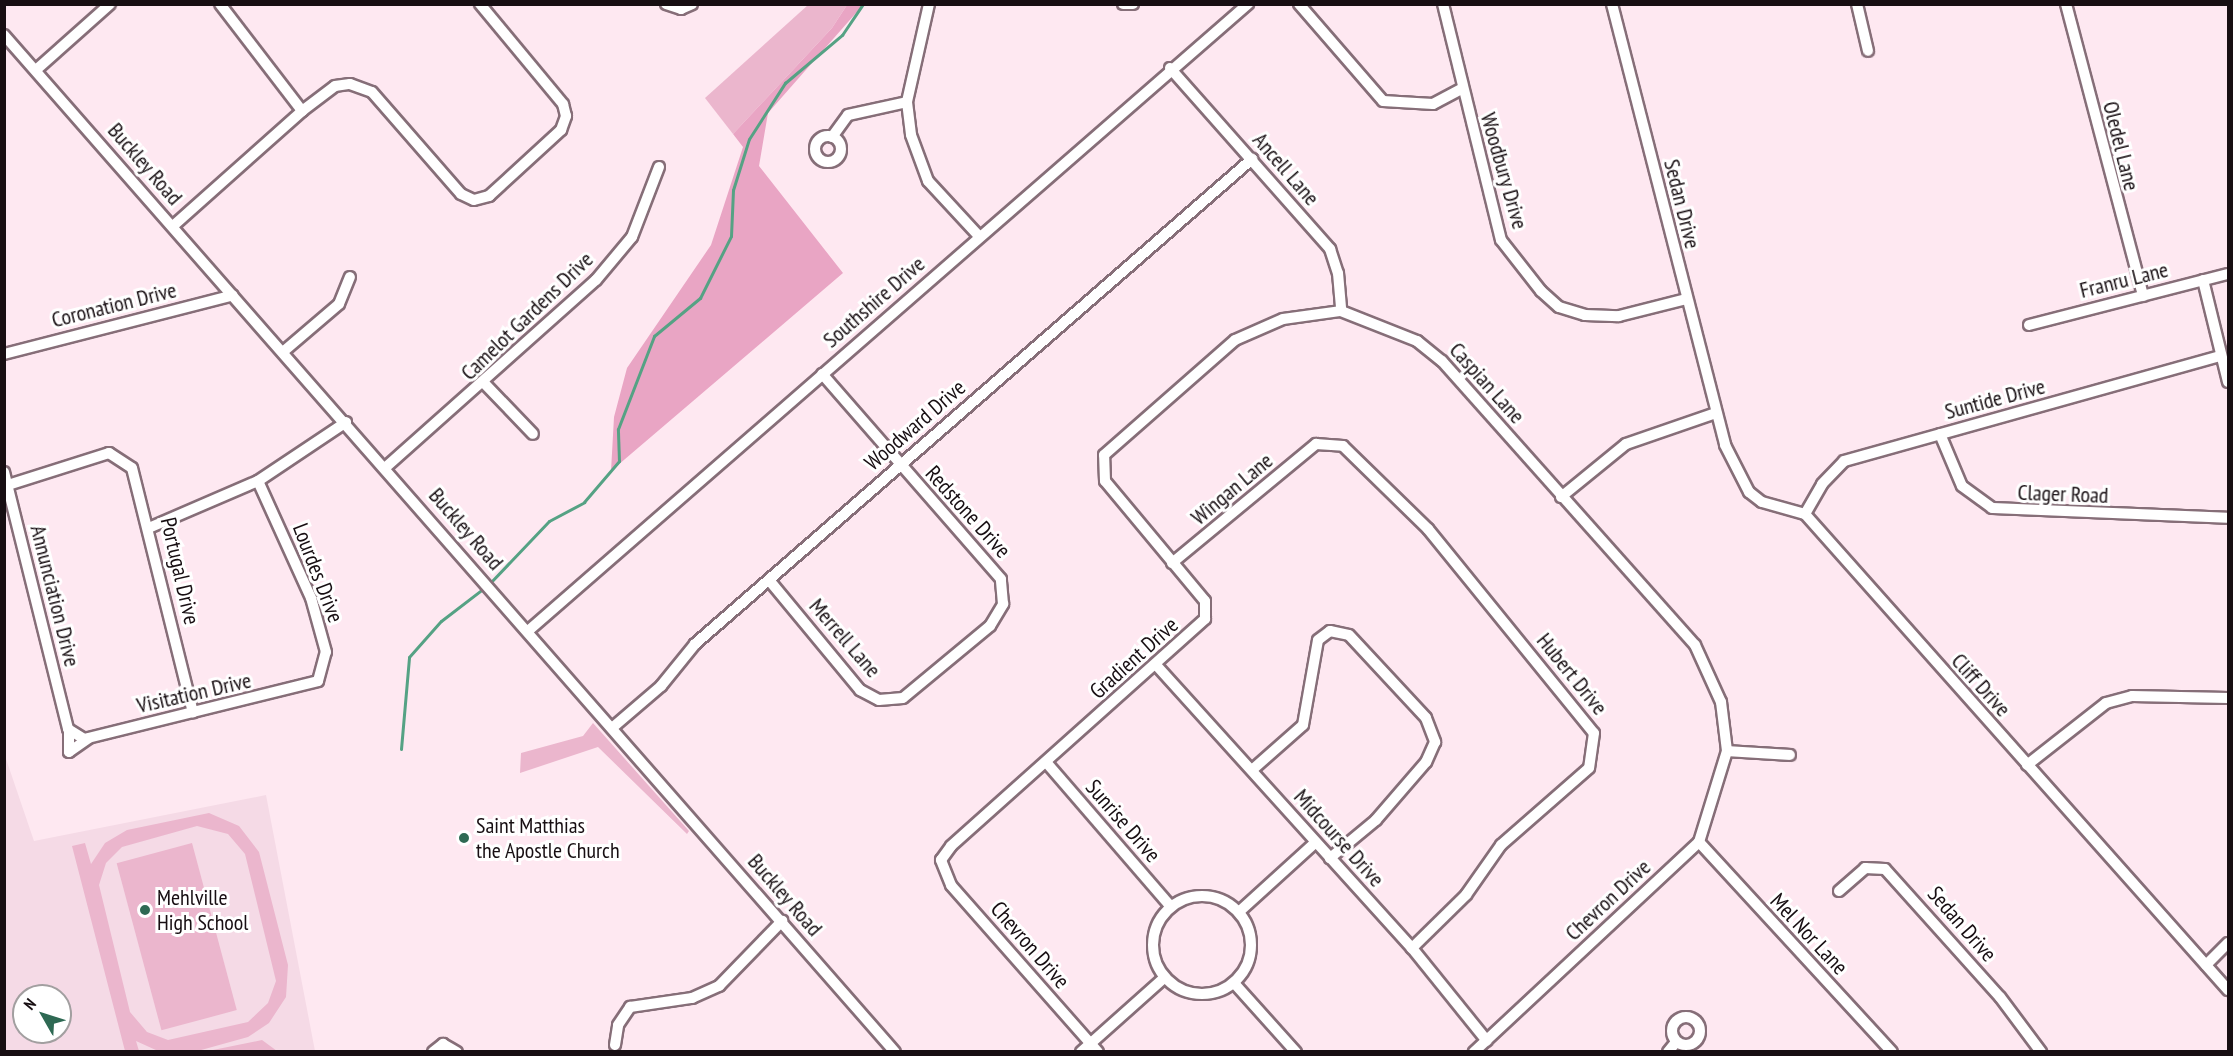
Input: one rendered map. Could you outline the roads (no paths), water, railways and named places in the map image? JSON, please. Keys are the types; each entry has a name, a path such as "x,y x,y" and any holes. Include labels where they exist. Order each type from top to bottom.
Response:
{"street":[{"path":"36,70 110,4"},
{"path":"220,4 302,111"},
{"path":"173,226 302,111 335,86 362,87 461,194 474,200 489,196 561,130 566,116 563,104 480,4"},
{"path":"666,4 681,9 692,4"},
{"path":"929,4 907,102 915,154 928,181 980,236"},
{"path":"1123,4 1133,4"},
{"name":"Southshire Drive","path":"528,631 1170,68 1248,4"},
{"path":"1299,4 1383,101 1433,104 1461,89"},
{"name":"Woodbury Drive","path":"1443,4 1461,89 1501,240 1550,299 1570,313 1619,316 1686,299"},
{"name":"Sedan Drive","path":"1612,4 1716,413"},
{"path":"1857,4 1868,51"},
{"name":"Oledel Lane","path":"2066,4 2143,296"},
{"name":"Buckley Road","path":"4,35 386,467 896,1052"},
{"name":"Ancell Lane","path":"1170,68 1329,249 1338,273 1341,311"},
{"path":"832,137 848,115 875,105 907,102"},
{"name":"Woodward Drive","path":"612,728 769,580 899,464 1251,159"},
{"name":"Camelot Gardens Drive","path":"386,467 486,384 596,280 632,237 659,167"},
{"name":"Franru Lane","path":"2029,325 2229,274"},
{"path":"284,351 339,304 350,277"},
{"path":"2203,280 2229,382"},
{"name":"Coronation Drive","path":"4,354 233,295"},
{"name":"Gradient Drive","path":"941,860 951,846 1157,666 1205,619 1207,610 1105,481 1104,455 1235,340 1283,319 1341,311"},
{"name":"Caspian Lane","path":"1341,311 1430,350 1695,645 1721,702 1727,751"},
{"name":"Suntide Drive","path":"1805,514 1822,484 1845,461 2221,356"},
{"name":"Redstone Drive","path":"822,374 1001,579 1003,604 990,626 903,698"},
{"path":"486,384 533,434"},
{"path":"1561,496 1626,444 1716,413 1731,463 1749,492 1778,508 1805,514"},
{"path":"151,527 258,482 346,422"},
{"name":"Clager Road","path":"1940,434 1962,486 1992,508 2229,518"},
{"name":"Wingan Lane","path":"1172,564 1316,444"},
{"name":"Hubert Drive","path":"1316,444 1344,446 1428,529 1594,733 1589,768 1501,845 1466,895 1412,948"},
{"name":"Portugal Drive","path":"8,485 109,453 132,468 151,527 193,712"},
{"name":"Annunciation Drive","path":"4,472 78,735"},
{"name":"Lourdes Drive","path":"258,482 311,597 326,652 318,681"},
{"name":"Cliff Drive","path":"1805,514 2026,765 2229,990"},
{"name":"Merrell Lane","path":"769,580 860,690 879,700 903,698"},
{"path":"1252,770 1303,725 1318,640 1330,631 1349,635 1426,718 1435,742 1426,762 1376,820 1330,858"},
{"name":"Midcourse Drive","path":"1157,666 1412,948 1487,1041"},
{"name":"Visitation Drive","path":"78,735 193,712 318,681"},
{"path":"2026,765 2106,703 2132,696 2229,698"},
{"path":"1727,751 1790,755"},
{"name":"Chevron Drive","path":"1474,1052 1699,842 1727,751"},
{"name":"Sunrise Drive","path":"1046,762 1171,907"},
{"name":"Mel Nor Lane","path":"1699,842 1892,1052"},
{"path":"1241,910 1315,843"},
{"name":"Chevron Drive","path":"941,860 951,885 1094,1048"},
{"name":"Sedan Drive","path":"1839,891 1865,868 1885,869 2000,997 2041,1052"},
{"path":"1209,897 1241,910 1253,942 1246,967 1234,983 1215,992 1194,994 1163,979 1151,949 1157,922 1171,907 1209,897"},
{"path":"615,1045 618,1025 630,1007 692,998 719,986 782,921"},
{"path":"2206,964 2229,943"},
{"path":"1081,1052 1094,1048 1163,979"},
{"path":"1234,983 1296,1052"},
{"path":"1668,1052 1676,1042"},
{"path":"433,1052 443,1044 457,1052"}],"waterway":[{"path":"489,584 549,521 584,502 619,461 618,429 654,336 700,298 731,236 733,190 749,139 785,83 842,35 863,4"},
{"path":"401,749 409,657 441,621 484,588"}],"place":[{"name":"Saint Matthias the Apostle Church","path":"464,838"},
{"name":"Mehlville High School","path":"145,910"}]}
